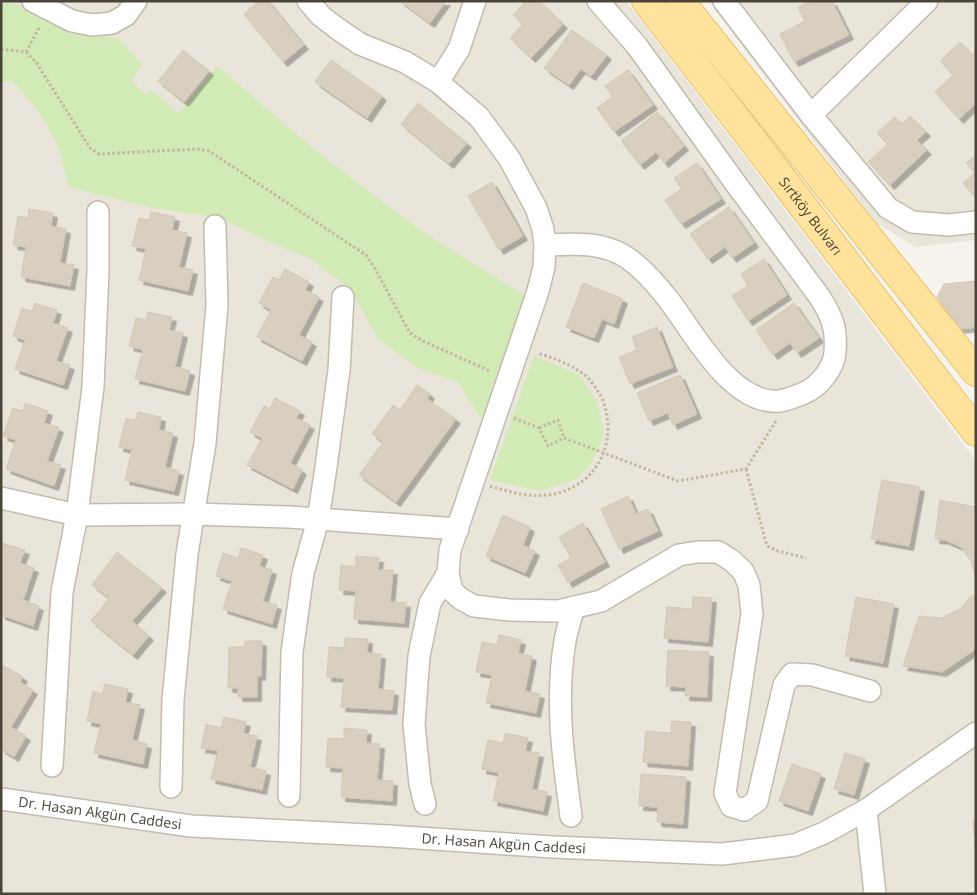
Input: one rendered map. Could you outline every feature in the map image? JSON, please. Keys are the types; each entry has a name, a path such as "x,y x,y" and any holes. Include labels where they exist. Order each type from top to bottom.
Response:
{"main road":[{"name":"Sırtköy Bulvarı","path":"646,1 976,432"},
{"path":"680,1 976,372"}],"street":[{"path":"41,5 72,21 92,25 112,22 126,15 136,1"},
{"path":"308,1 321,16 360,44 405,62 438,82 479,117 509,158 536,208 543,229 545,245 544,267 538,291 450,550 448,573 452,591 461,599 474,606 510,610 558,611 601,601 679,555 697,552 718,552 731,560 743,571 749,585 752,614 724,793 731,806 744,810 757,801 784,685 792,674 812,676 870,691"},
{"path":"438,82 459,49 475,1"},
{"path":"545,245 589,244 607,248 626,257 650,277 670,302 695,339 736,386 765,400 780,401 810,391 828,371 835,357 837,336 831,314 637,46 598,1"},
{"path":"724,1 811,115 888,208 912,222 949,225 976,222"},
{"path":"811,115 927,1"},
{"path":"52,766 62,592 77,515 93,387 98,271 98,212"},
{"path":"171,787 173,700 187,554 205,443 218,305 215,226"},
{"path":"289,796 292,652 303,573 318,520 339,370 343,298"},
{"path":"1,498 77,515 194,514 458,529"},
{"path":"425,804 420,784 414,724 419,656 430,603 448,573"},
{"path":"571,816 564,764 561,680 565,640 574,607"},
{"name":"Dr. Hasan Akgün Caddesi","path":"1,799 191,826 553,847 722,854 795,845 824,833 866,810 976,733"},
{"path":"866,810 875,894"}],"path":[{"path":"26,52 41,5"},
{"path":"1,49 26,52 36,62 90,148 99,154 198,149 209,151 366,254 410,333 423,341 508,379"},
{"path":"474,480 512,493 534,497 558,493 576,486 593,471 603,453 608,438 608,422 602,397 586,376 563,362 520,346"},
{"path":"780,401 779,416 746,469 767,546 778,551 806,558"},
{"path":"497,412 540,428 558,420 564,438"},
{"path":"540,428 548,446 564,438 678,481 746,469"}],"shaded area":[{"path":"1,1 626,1 976,461 976,894 1,894"},
{"path":"708,1 976,1 976,240 916,247 876,223"}],"green space":[{"path":"1,2 32,8 118,39 142,64 132,81 146,95 151,90 179,113 217,66 326,159 423,232 525,296 487,407 481,419 458,382 416,367 378,339 351,290 311,259 220,218 153,208 68,187 63,164 48,126 12,81 1,82"},
{"path":"534,356 579,375 598,403 604,434 593,461 577,479 539,491 490,480"}],"building":[{"path":"259,1 268,1 304,45 283,62 244,14"},
{"path":"400,1 446,1 430,23"},
{"path":"526,1 539,1 563,24 531,58 510,38 523,24 513,15"},
{"path":"810,1 832,1 849,35 794,62 780,34 805,21 798,7"},
{"path":"572,30 607,55 591,76 581,69 569,85 544,68"},
{"path":"960,42 972,55 976,51 976,103 959,119 935,92 953,75 940,61"},
{"path":"183,50 209,71 184,102 158,81"},
{"path":"331,60 382,96 367,118 315,82"},
{"path":"628,70 653,105 614,132 597,108 613,97 605,86"},
{"path":"418,103 467,143 449,164 401,124"},
{"path":"657,112 684,146 664,163 656,152 640,165 621,141"},
{"path":"910,116 926,132 917,140 927,150 890,185 868,162 888,144 877,133 895,117 902,124"},
{"path":"976,155 976,198 963,183 975,173 966,163"},
{"path":"697,163 721,199 681,224 665,200 682,189 674,178"},
{"path":"492,182 523,236 499,250 468,196"},
{"path":"729,207 754,243 732,258 725,247 708,259 690,234"},
{"path":"29,209 53,213 51,226 66,229 60,263 74,265 70,286 21,277 26,247 13,245 18,216 28,218"},
{"path":"151,212 175,217 172,230 187,233 179,267 193,270 188,291 139,280 146,249 132,246 139,218 149,220"},
{"path":"764,259 787,295 748,321 732,296 748,286 741,274"},
{"path":"285,269 309,282 305,290 319,297 299,335 312,342 302,361 257,337 271,310 259,303 273,277 279,280"},
{"path":"976,281 976,327 959,329 937,297 944,284"},
{"path":"583,283 623,299 614,324 602,319 594,338 566,327"},
{"path":"35,303 57,310 53,323 68,328 56,361 70,365 63,385 15,369 25,340 13,336 22,308 32,311"},
{"path":"794,303 819,338 797,353 790,343 773,355 756,330"},
{"path":"148,312 172,317 169,330 183,333 175,367 190,371 185,391 135,379 143,350 129,346 136,318 146,320"},
{"path":"657,327 673,367 630,384 619,357 637,350 632,337"},
{"path":"680,375 697,414 673,425 668,413 649,421 637,393"},
{"path":"417,385 430,394 427,399 456,419 396,502 359,475 383,442 372,434 393,405 400,410"},
{"path":"275,398 300,411 296,418 310,425 290,463 302,470 293,489 247,465 262,438 250,432 264,406 270,409"},
{"path":"25,403 48,411 44,423 59,428 47,461 61,465 54,486 6,469 16,440 3,436 13,408 23,411"},
{"path":"138,412 161,417 159,430 173,433 165,467 179,471 174,491 125,480 132,450 119,447 126,418 135,421"},
{"path":"882,480 920,487 909,546 871,539"},
{"path":"628,496 636,514 648,509 658,531 619,549 601,509"},
{"path":"940,500 976,507 976,579 971,561 961,547 945,540 935,539"},
{"path":"503,515 530,527 523,545 535,551 525,573 486,556"},
{"path":"583,523 605,562 568,583 558,565 571,558 559,537"},
{"path":"2,543 25,550 20,563 34,568 23,600 39,606 33,626 1,615"},
{"path":"241,548 263,555 259,566 272,570 263,601 277,605 272,624 223,609 232,581 216,576 223,553 238,558"},
{"path":"117,552 162,588 132,621 149,636 133,655 91,621 109,598 92,585"},
{"path":"356,556 379,558 378,570 393,570 390,602 406,603 404,623 354,619 356,591 339,590 341,565 356,567"},
{"path":"972,595 976,596 976,649 942,672 903,666 919,616 942,618 961,608"},
{"path":"693,597 712,598 708,642 664,638 667,607 692,609"},
{"path":"856,597 894,604 883,663 845,656"},
{"path":"499,635 521,640 518,653 532,656 525,691 540,694 536,713 486,703 492,675 476,672 482,642 497,645"},
{"path":"345,638 368,639 367,653 381,654 378,689 394,691 392,710 341,707 344,678 327,677 329,647 344,648"},
{"path":"245,641 262,641 261,676 257,676 257,697 238,697 238,688 228,688 229,647 245,647"},
{"path":"668,650 709,652 707,697 685,696 686,687 666,686"},
{"path":"1,664 23,677 20,682 33,690 11,727 26,736 14,757 1,749"},
{"path":"105,684 128,689 125,702 140,705 132,740 147,744 143,764 94,753 101,724 87,721 93,691 102,694"},
{"path":"224,717 246,722 243,733 257,736 250,767 266,771 262,790 211,779 218,751 201,748 206,724 221,728"},
{"path":"672,721 691,722 688,766 643,762 646,731 671,733"},
{"path":"344,728 367,730 366,743 380,744 377,780 393,781 392,801 341,797 343,768 326,767 328,738 344,739"},
{"path":"505,733 528,738 525,751 539,753 532,789 547,792 543,811 493,801 499,773 482,769 488,740 503,743"},
{"path":"845,753 865,759 854,795 834,789"},
{"path":"792,764 821,774 808,811 779,801"},
{"path":"641,774 686,777 683,824 657,822 658,807 639,806"},
{"path":"973,820 976,820 976,860"}]}
